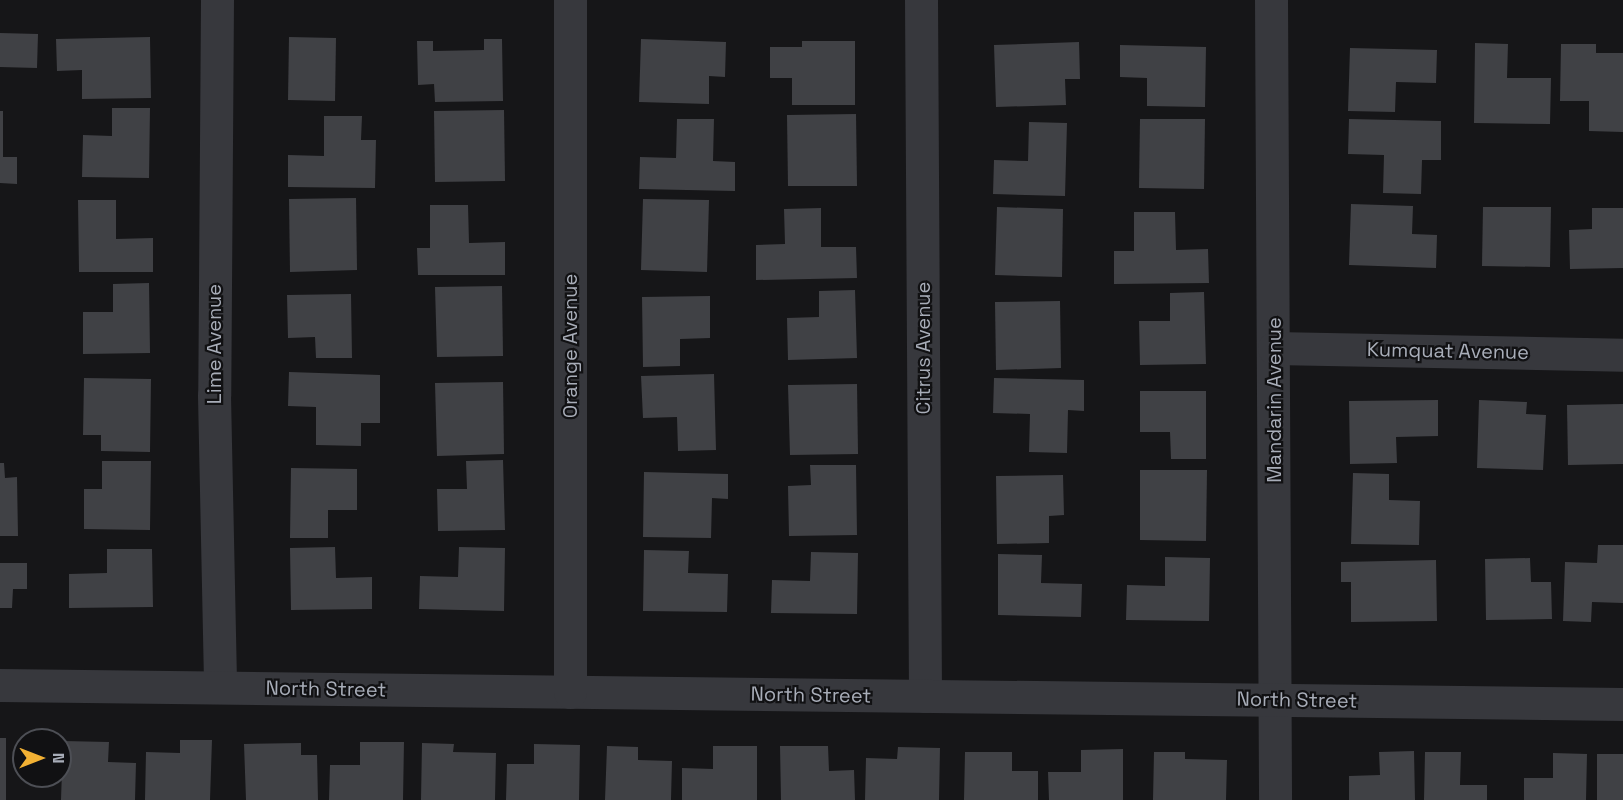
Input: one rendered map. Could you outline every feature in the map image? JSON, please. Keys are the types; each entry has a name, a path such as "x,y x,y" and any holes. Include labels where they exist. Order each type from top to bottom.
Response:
{"street":[{"name":"Lime Avenue","path":"217,0 214,395 220,687"},
{"name":"Orange Avenue","path":"570,0 570,692"},
{"name":"Citrus Avenue","path":"921,0 925,696"},
{"name":"Mandarin Avenue","path":"1271,0 1275,800"},
{"name":"Kumquat Avenue","path":"1274,348 1623,355"},
{"name":"North Street","path":"0,685 1623,704"}],"building":[{"path":"0,33 38,34 37,68 0,67"},
{"path":"150,37 151,98 82,99 82,70 57,71 56,39"},
{"path":"289,37 336,38 335,101 288,100"},
{"path":"484,39 502,39 503,101 435,102 434,84 418,85 417,41 433,41 433,51 484,50"},
{"path":"641,39 726,42 725,77 709,76 709,104 639,102"},
{"path":"802,41 855,41 855,105 792,105 792,78 770,78 770,47 802,47"},
{"path":"1079,42 1080,79 1065,79 1066,105 996,107 994,45"},
{"path":"1475,43 1508,44 1507,78 1551,78 1550,124 1474,123"},
{"path":"1561,44 1596,44 1596,53 1623,53 1623,132 1589,131 1589,101 1560,101"},
{"path":"1120,45 1206,47 1205,107 1147,106 1147,78 1120,77"},
{"path":"1350,48 1437,50 1436,83 1396,82 1395,112 1348,111"},
{"path":"112,108 150,108 149,178 82,177 83,135 112,136"},
{"path":"504,110 505,181 435,182 434,111"},
{"path":"0,111 3,111 3,157 17,157 17,184 0,183"},
{"path":"856,114 857,186 788,186 787,115"},
{"path":"324,116 362,116 361,140 376,140 375,188 288,187 288,155 324,156"},
{"path":"677,119 714,119 713,161 735,162 735,191 639,189 640,157 676,158"},
{"path":"1140,119 1205,119 1204,189 1139,188"},
{"path":"1349,119 1441,121 1441,160 1422,160 1421,194 1383,193 1384,155 1348,154"},
{"path":"1029,122 1067,123 1065,196 993,194 994,160 1028,161"},
{"path":"356,198 357,270 290,272 289,199"},
{"path":"643,199 709,200 707,272 641,270"},
{"path":"78,200 116,200 116,239 153,238 153,272 79,272"},
{"path":"1351,204 1413,206 1412,234 1437,235 1436,268 1349,265"},
{"path":"430,205 468,205 469,243 505,242 505,275 418,275 417,248 430,248"},
{"path":"997,207 1063,209 1062,277 995,275"},
{"path":"1483,207 1551,207 1550,267 1482,266"},
{"path":"821,208 821,247 856,247 857,278 756,280 756,245 785,244 784,209"},
{"path":"1592,208 1623,208 1623,268 1570,269 1569,230 1592,229"},
{"path":"1134,212 1175,212 1176,250 1208,249 1209,283 1114,284 1114,251 1134,251"},
{"path":"149,283 150,353 83,354 83,312 113,312 113,284"},
{"path":"502,286 503,356 437,357 435,287"},
{"path":"855,290 857,358 788,360 787,318 819,317 819,291"},
{"path":"1204,292 1206,364 1140,365 1139,321 1170,321 1170,293"},
{"path":"351,294 352,358 316,358 315,337 288,338 287,295"},
{"path":"710,296 710,338 680,339 680,366 643,367 642,297"},
{"path":"1060,301 1061,368 996,370 995,302"},
{"path":"289,372 380,375 380,423 361,423 361,446 316,445 316,407 288,406"},
{"path":"714,374 716,450 678,451 677,417 643,418 641,376"},
{"path":"84,378 151,379 150,452 101,451 101,435 83,435"},
{"path":"994,378 1084,380 1084,411 1068,410 1067,453 1029,452 1030,414 993,413"},
{"path":"503,382 504,454 437,456 435,383"},
{"path":"857,384 858,454 790,455 788,385"},
{"path":"1140,391 1206,391 1206,459 1171,459 1170,432 1140,432"},
{"path":"1438,400 1438,436 1396,437 1397,463 1350,464 1349,401"},
{"path":"1479,400 1527,402 1526,414 1546,415 1543,470 1477,468"},
{"path":"1623,404 1623,464 1568,465 1567,405"},
{"path":"503,460 505,530 438,531 437,489 467,489 466,461"},
{"path":"102,461 151,461 150,530 84,529 84,489 102,489"},
{"path":"0,463 4,463 5,478 17,477 18,536 0,536"},
{"path":"810,465 856,465 857,535 789,536 788,486 811,485"},
{"path":"291,468 357,469 357,510 328,510 328,538 290,538"},
{"path":"1140,470 1207,470 1206,541 1140,540"},
{"path":"644,472 728,474 728,499 712,498 711,538 643,537"},
{"path":"1353,473 1389,474 1389,500 1420,501 1419,545 1351,544"},
{"path":"1063,475 1064,515 1049,516 1049,543 997,544 996,476"},
{"path":"1598,545 1623,545 1623,603 1592,602 1591,622 1563,621 1565,562 1597,563"},
{"path":"335,547 336,578 372,577 372,609 291,610 290,548"},
{"path":"459,547 505,548 504,611 419,609 420,576 458,577"},
{"path":"107,549 152,549 153,607 69,608 69,574 107,573"},
{"path":"644,550 689,551 688,573 728,574 727,612 643,611"},
{"path":"811,552 858,553 857,614 771,613 772,580 810,581"},
{"path":"998,554 1042,555 1041,583 1082,584 1081,617 998,615"},
{"path":"1165,557 1210,558 1209,621 1126,620 1127,585 1165,586"},
{"path":"1530,558 1531,582 1551,582 1552,619 1486,620 1485,559"},
{"path":"1436,560 1437,621 1351,622 1351,582 1341,582 1341,562"},
{"path":"0,563 27,563 27,589 13,589 12,608 0,608"},
{"path":"0,738 6,738 6,800 0,800"},
{"path":"180,740 212,740 210,800 145,800 146,752 180,753"},
{"path":"72,741 109,742 108,762 136,763 135,800 61,800 61,788 72,788"},
{"path":"360,742 404,742 403,800 329,800 330,765 360,765"},
{"path":"301,743 301,755 317,755 318,800 246,800 244,744"},
{"path":"422,743 454,744 453,752 496,753 495,800 421,800"},
{"path":"534,744 580,745 579,800 506,800 507,764 534,764"},
{"path":"607,746 638,747 638,760 672,761 671,800 605,800"},
{"path":"713,746 757,746 757,800 682,800 682,768 713,769"},
{"path":"780,746 828,746 829,771 854,770 855,800 781,800"},
{"path":"898,747 940,748 939,800 865,800 866,758 897,759"},
{"path":"1123,749 1123,800 1049,800 1048,772 1081,772 1081,750"},
{"path":"1414,751 1415,800 1349,800 1349,776 1380,775 1379,752"},
{"path":"965,752 1012,752 1012,771 1038,771 1038,800 964,800"},
{"path":"1154,752 1185,752 1185,759 1227,760 1226,800 1153,800"},
{"path":"1425,752 1461,752 1460,785 1487,785 1487,800 1424,800"},
{"path":"1553,753 1587,754 1586,800 1524,800 1524,778 1553,778"},
{"path":"1597,754 1623,754 1623,800 1597,800"}]}
